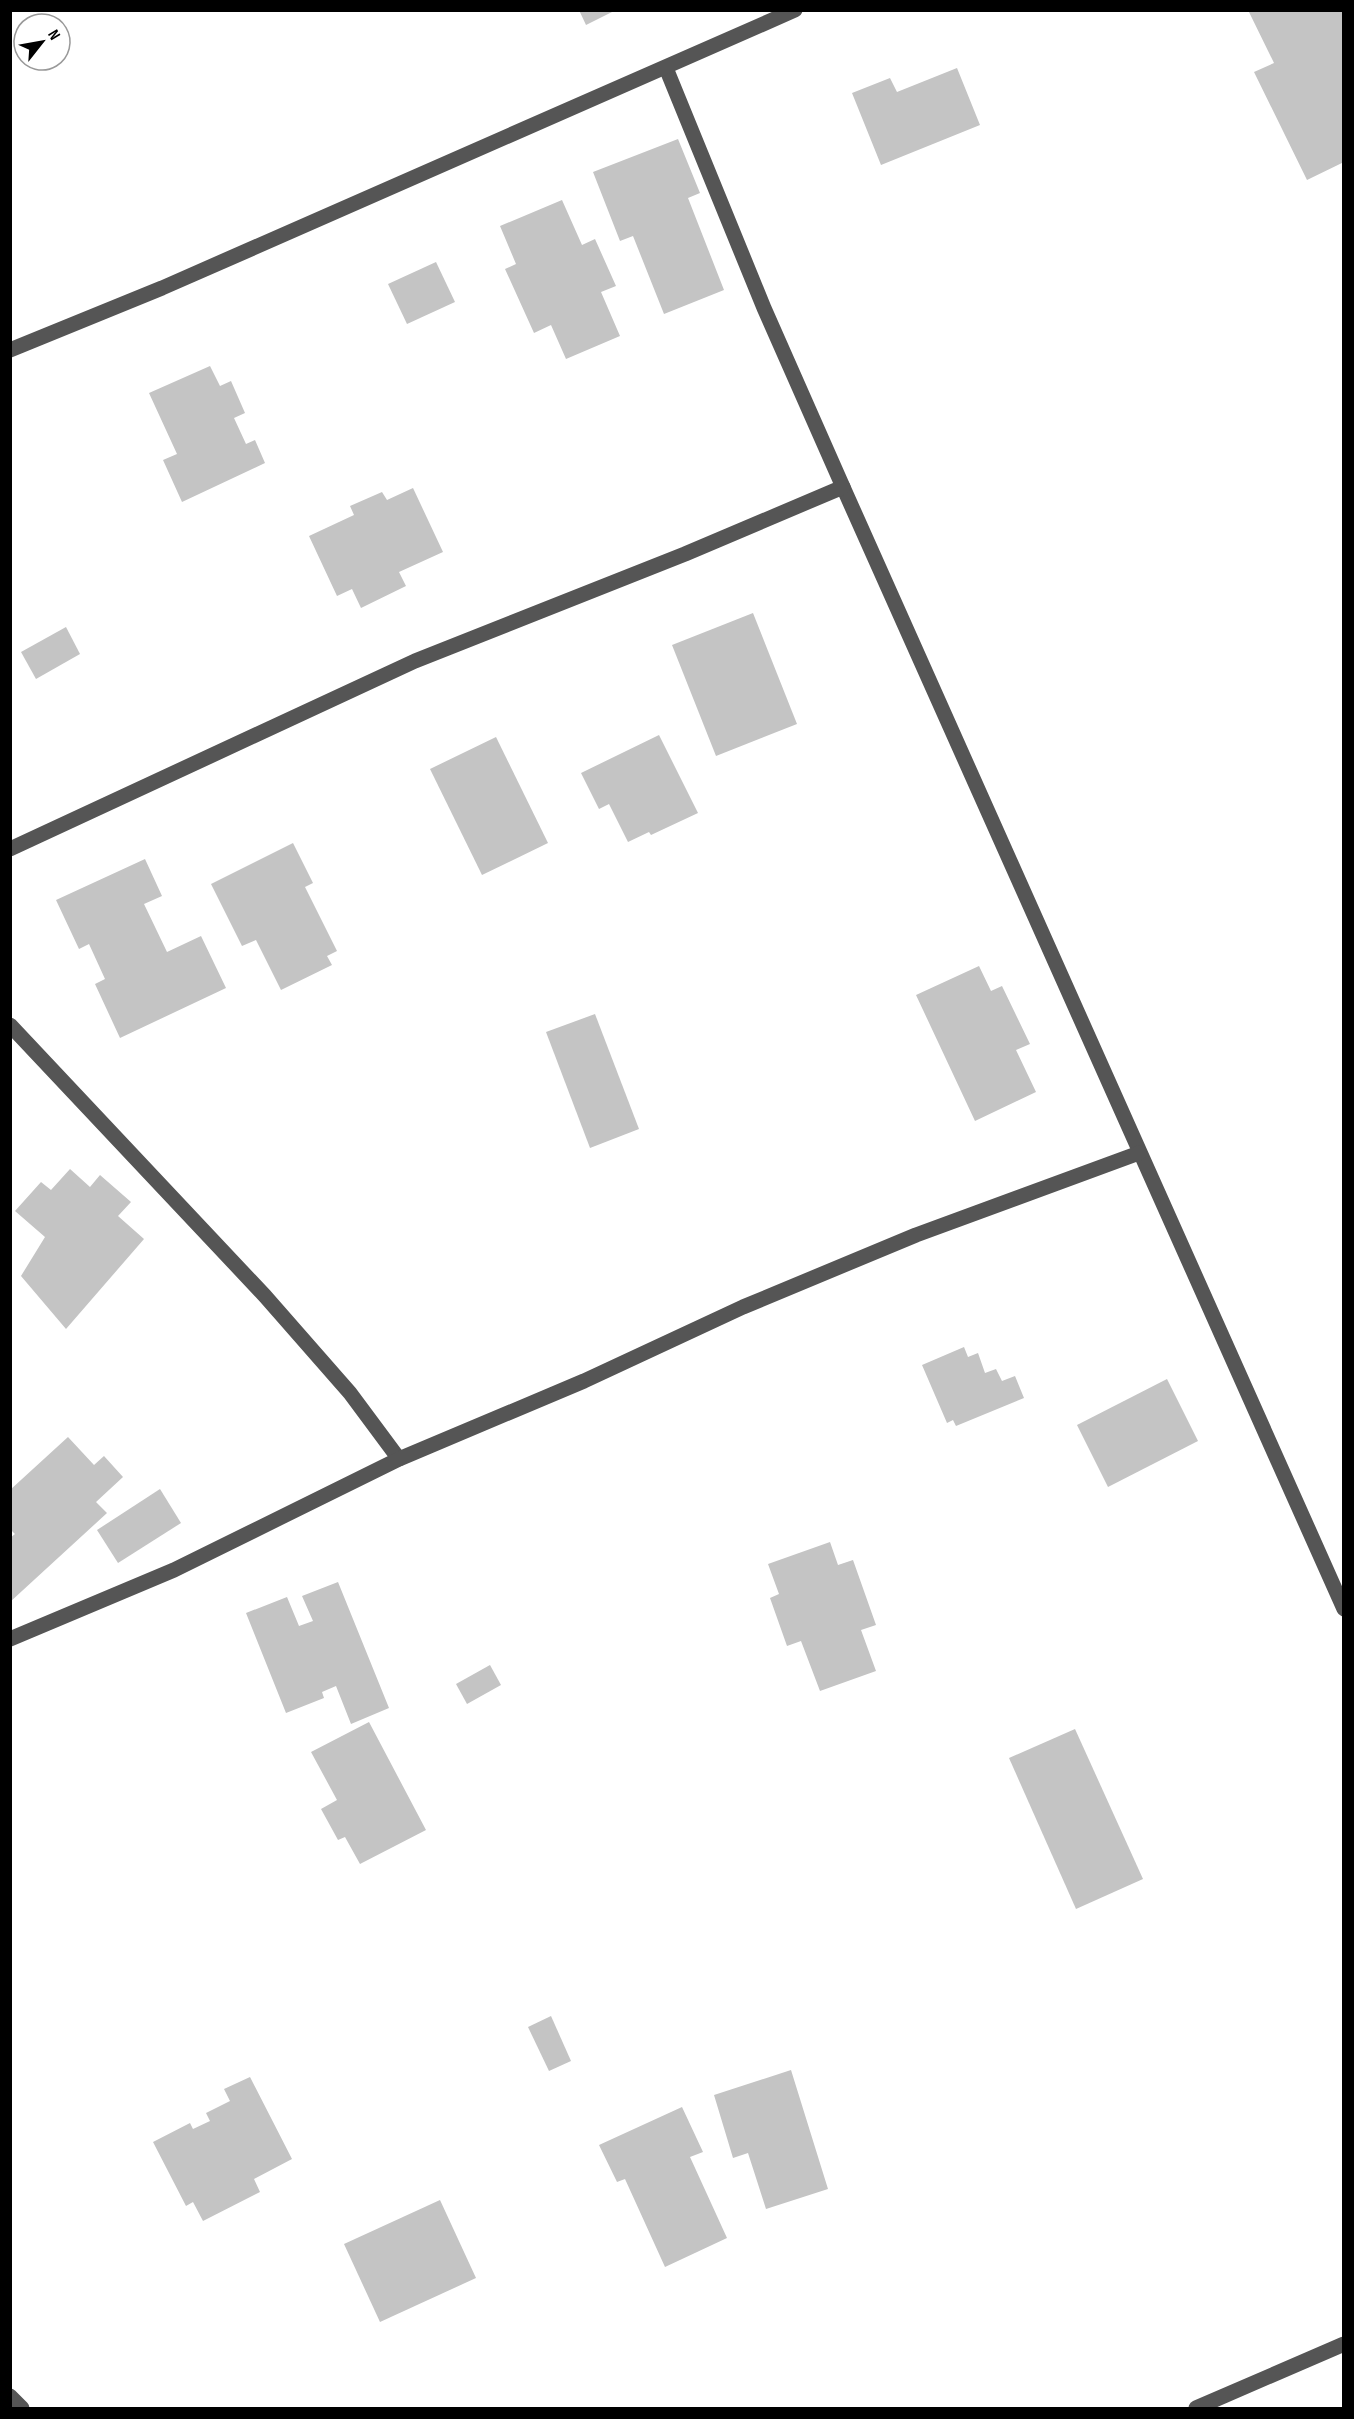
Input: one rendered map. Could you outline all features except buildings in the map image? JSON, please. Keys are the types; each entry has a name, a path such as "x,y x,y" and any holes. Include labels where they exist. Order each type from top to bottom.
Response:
{"street":[{"path":"10,350 162,288 795,10"},
{"path":"666,68 764,308 1344,1609"},
{"path":"10,849 415,662 685,554 843,487"},
{"path":"10,1025 265,1296 350,1393 399,1459"},
{"path":"10,1640 174,1570 399,1459 584,1381 743,1307 916,1234 1139,1153"},
{"path":"1196,2409 1344,2344"},
{"path":"10,2396 21,2409"}]}
